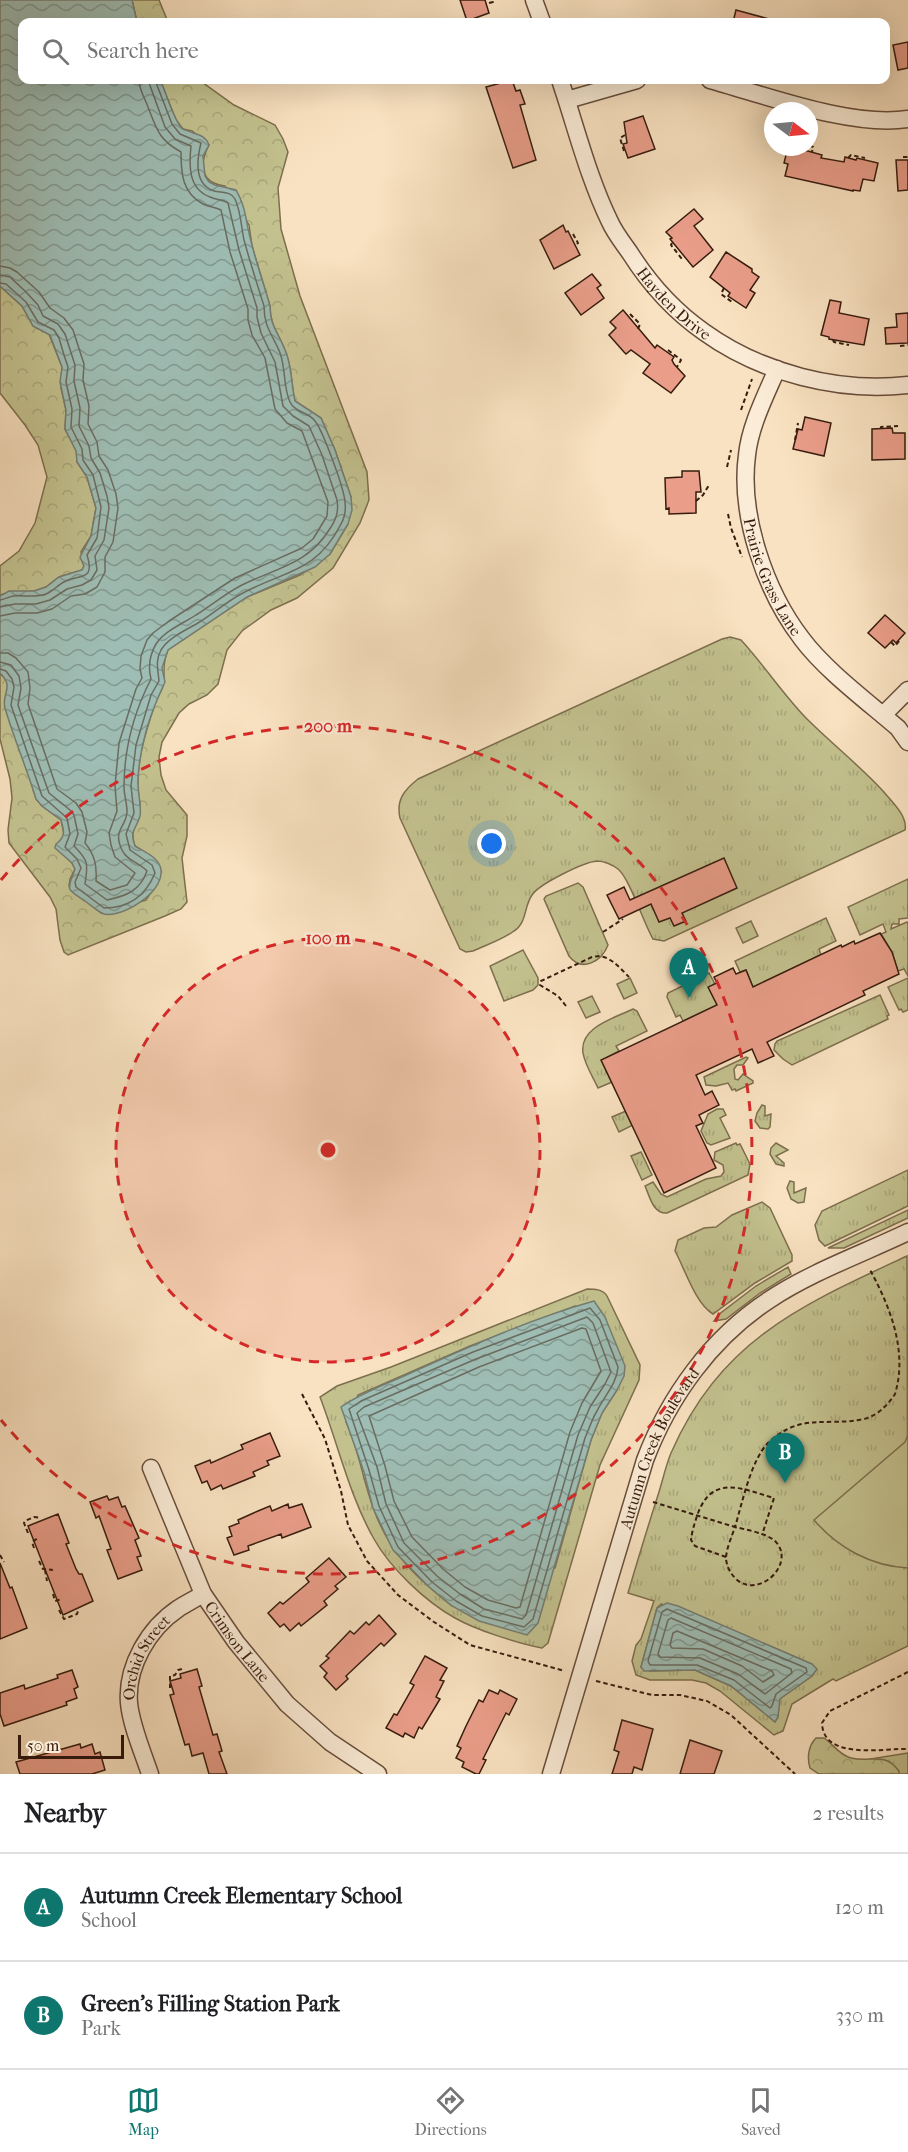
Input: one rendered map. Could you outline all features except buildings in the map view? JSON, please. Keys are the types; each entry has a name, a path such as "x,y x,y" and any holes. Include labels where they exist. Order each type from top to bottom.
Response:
{"street":[{"path":"534,0 541,18"},
{"name":"Hayden Drive","path":"561,84 587,164 611,224 644,275 670,303 704,332 735,350 777,369 807,378 845,384 887,387 908,385"},
{"path":"567,100 623,84"},
{"path":"724,84 836,115 883,120 908,119"},
{"name":"Prairie Grass Lane","path":"777,369 759,412 747,453 746,503 753,538 771,585 789,620 803,640 898,728 908,742"},
{"path":"883,715 908,690"},
{"name":"Autumn Creek Boulevard","path":"551,1774 645,1460 654,1436 680,1391 705,1357 729,1331 767,1301 789,1288 908,1232"},
{"name":"Crimson Lane","path":"152,1468 203,1594 236,1642 287,1704 330,1742 378,1774"},
{"name":"Orchid Street","path":"150,1774 129,1704 130,1682 135,1661 155,1630 177,1609 203,1594"}],"path":[{"path":"489,3 493,2 492,0"},
{"path":"624,151 620,138 625,135"},
{"path":"848,158 850,155 865,158"},
{"path":"903,157 908,157"},
{"path":"573,234 577,244"},
{"path":"672,243 671,245 682,259"},
{"path":"724,288 721,294 732,302"},
{"path":"630,314 640,324 638,328"},
{"path":"833,340 849,345"},
{"path":"900,346 908,345"},
{"path":"668,350 681,360 677,367"},
{"path":"795,440 798,423"},
{"path":"881,429 881,427 898,426"},
{"path":"696,501 709,485"},
{"path":"891,642 895,646 901,639"},
{"path":"603,932 623,919"},
{"path":"566,1006 558,996 540,986 541,981 600,955 611,960 629,976"},
{"path":"871,1271 901,1331"},
{"path":"653,1502 697,1515 735,1527 762,1535 774,1540 781,1557 779,1566 774,1576 760,1585 742,1584 729,1571 726,1557 735,1527 752,1473 766,1445 779,1434 809,1421 865,1419 883,1409 902,1381"},
{"path":"302,1394 325,1439 341,1491 348,1526 367,1562 398,1595 470,1645 570,1672"},
{"path":"726,1557 692,1543 691,1537 697,1515 707,1495 715,1490 726,1487 774,1498 762,1535"},
{"path":"28,1533 25,1521 34,1517 41,1518"},
{"path":"34,1548 32,1542 38,1538"},
{"path":"0,1555 4,1562"},
{"path":"39,1561 49,1570"},
{"path":"47,1581 52,1566"},
{"path":"53,1594 55,1601 62,1599"},
{"path":"59,1610 64,1619 77,1614 78,1611"},
{"path":"171,1688 170,1677 178,1670 182,1669 182,1671"},
{"path":"908,1672 831,1711 822,1723 825,1735 833,1743 848,1749 863,1751 908,1749"},
{"path":"590,1678 643,1694 680,1695 707,1701 731,1715 795,1774"}],"green space":[{"path":"132,0 159,0 166,18 136,18"},
{"path":"162,84 205,84 234,105 275,125 283,139 288,152 278,188 281,229 300,296 367,472 369,500 360,523 333,568 297,598 271,610 242,631 227,650 218,684 207,695 189,704 179,713 162,742 159,757 166,790 187,815 187,836 182,858 187,902 181,909 68,955 64,952 60,940 56,909 50,897 9,843 8,830 12,798 10,779 0,739 0,673 7,681 36,799 61,820 64,834 61,852 75,869 69,886 101,913 146,900 157,883 141,850 135,846 133,834 140,812 138,788 142,747 163,686 168,650 247,597 300,575 330,554 348,524 351,497 335,450 321,418 295,401 289,362 271,319 270,306 252,246 249,225 225,186 206,177 203,166 209,145 192,131 183,129 176,120"},
{"path":"0,286 22,306 33,326 49,334 62,367 61,388 66,410 65,429 77,451 77,462 87,477 96,508 91,536 81,552 84,566 82,570 59,577 46,587 35,591 0,596 0,566 19,551 35,523 47,477 38,445 0,393"},
{"path":"730,637 741,640 806,718 883,791 904,819 905,830 664,941 653,939 623,874 603,862 591,862 562,874 536,890 529,899 521,924 509,934 473,951 466,952 460,949 400,818 400,801 409,787 418,779"},
{"path":"908,879 908,918 899,919 899,924 892,924 891,929 907,922 908,924 908,976 904,969 898,971 892,952 881,934 886,932 883,924 860,935 848,907"},
{"path":"578,883 583,887 608,945 601,956 585,964 574,961 569,956 544,899 546,896"},
{"path":"826,918 836,941 819,949 821,955 753,987 746,970 740,972 735,961"},
{"path":"751,921 758,936 743,943 736,928"},
{"path":"691,949 699,965 683,973 676,956"},
{"path":"523,950 538,978 538,985 533,990 504,1001 490,966"},
{"path":"709,973 715,984 717,1005 683,1021 680,1015 676,1017 667,997 668,993"},
{"path":"630,978 637,993 624,999 617,984"},
{"path":"908,978 908,1010 903,1012 899,1010 888,987"},
{"path":"880,995 889,1015 888,1019 792,1065 774,1050 777,1041"},
{"path":"592,996 600,1012 586,1018 578,1002"},
{"path":"633,1009 637,1011 647,1031 616,1046 619,1051 602,1060 612,1082 598,1088 587,1066 583,1044 592,1030"},
{"path":"748,1058 743,1065 737,1065 734,1069 735,1079 738,1080 743,1074 753,1083 736,1091 732,1090 728,1083 716,1086 706,1085 704,1077"},
{"path":"762,1105 765,1106 765,1116 771,1114 768,1129 760,1128 755,1121"},
{"path":"717,1109 723,1109 726,1115 720,1118 730,1138 711,1145 707,1143 701,1131 708,1114"},
{"path":"626,1111 633,1125 619,1132 612,1117"},
{"path":"736,1143 740,1144 750,1164 748,1175 667,1213 662,1213 655,1208 645,1186 653,1182 661,1194 667,1197 706,1179 721,1176 724,1172 723,1165 714,1160 715,1152"},
{"path":"776,1143 788,1150 776,1156 784,1163 784,1166 776,1164 770,1154 771,1148"},
{"path":"641,1152 652,1175 642,1180 631,1156"},
{"path":"908,1170 908,1206 825,1246 819,1240 815,1225 822,1211"},
{"path":"790,1181 794,1182 794,1193 806,1188 804,1202 798,1203 791,1199 787,1188"},
{"path":"762,1202 770,1208 792,1255 792,1261 755,1283 713,1314 701,1302 691,1285 675,1251 678,1240 704,1228 716,1227 732,1215"},
{"path":"908,1210 908,1218 844,1248 828,1248"},
{"path":"907,1256 908,1646 836,1681 833,1679 792,1704 783,1731 774,1735 720,1691 706,1683 692,1680 650,1680 636,1675 632,1661 654,1601 628,1593 666,1467 691,1414 714,1381 740,1353 768,1330 833,1291","holes":["661,1604 703,1618 804,1661 812,1676 779,1699 778,1717 775,1721 731,1686 695,1670 650,1671 641,1667 657,1608"]},
{"path":"788,1267 791,1274 760,1293 726,1319 714,1321 718,1315 756,1286"},
{"path":"587,1289 601,1291 607,1296 640,1365 639,1380 600,1465 548,1643 542,1648 485,1631 464,1623 444,1611 421,1594 399,1573 374,1539 351,1487 320,1397 337,1386 391,1367","holes":["575,1306 605,1317 610,1333 617,1390 602,1413 591,1440 555,1568 452,1606 406,1564 388,1540 381,1526 370,1499 346,1422 358,1395 470,1346"]},
{"path":"908,1435 908,1568 881,1564 856,1554 834,1539 814,1520 905,1442"},
{"path":"816,1738 824,1738 847,1757 888,1761 899,1771 899,1774 819,1774 810,1768 809,1760 810,1748"},
{"path":"908,1753 908,1774 875,1774 870,1759"}],"water":[{"path":"0,0 132,0 136,18 18,18 18,84 162,84 182,128 207,141 209,145 203,156 205,176 215,185 236,190 239,196 273,324 289,362 295,401 321,418 351,497 352,510 348,524 330,554 315,567 247,597 168,650 162,668 165,682 150,717 143,741 138,783 140,813 133,837 135,846 156,859 161,875 158,884 143,900 133,907 113,914 99,912 71,891 70,885 75,869 72,863 55,848 63,836 61,820 36,799 4,703 7,682 0,673 0,596 9,591 34,591 46,587 59,577 82,570 84,566 80,557 91,536 96,508 87,477 77,462 76,451 65,429 66,410 60,382 62,367 50,335 33,326 22,306 0,286"},
{"path":"594,1301 605,1317 625,1366 624,1376 602,1413 591,1440 538,1623 527,1635 479,1621 452,1606 428,1586 393,1550 373,1508 364,1472 341,1407 368,1392 481,1342 548,1315"},
{"path":"667,1603 812,1664 817,1669 812,1676 780,1699 778,1717 775,1722 731,1686 695,1670 644,1671 641,1667 657,1608"}],"place":[{"name":"Autumn Creek Elementary School","path":"689,998"},
{"name":"Green's Filling Station Park","path":"785,1483"}]}
